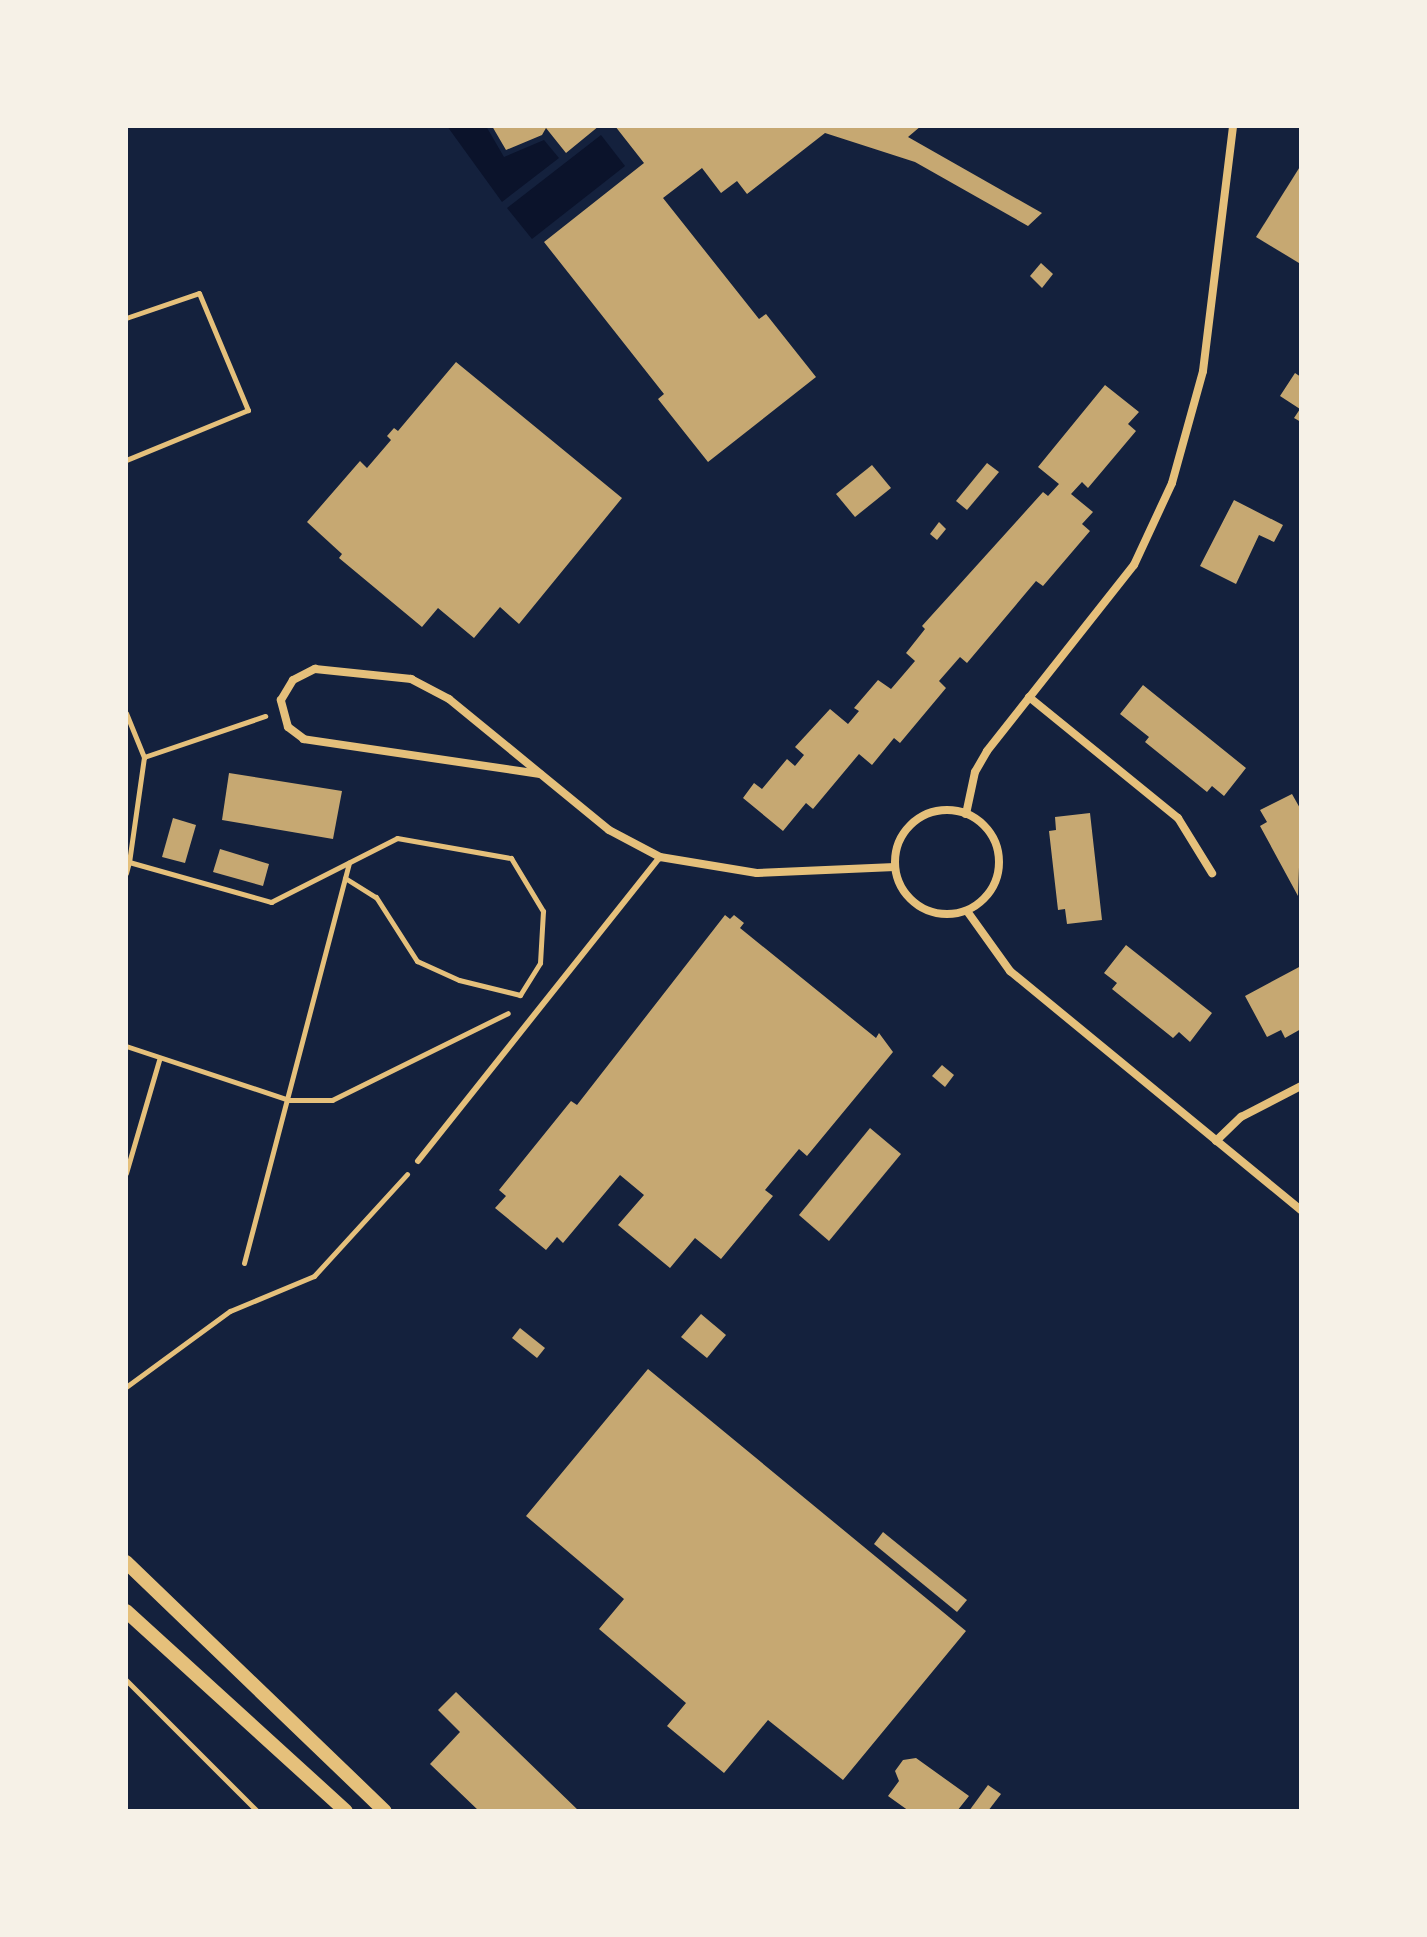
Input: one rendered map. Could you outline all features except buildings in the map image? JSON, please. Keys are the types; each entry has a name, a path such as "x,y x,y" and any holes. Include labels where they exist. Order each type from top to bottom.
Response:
{"street":[{"path":"966,814 981,761 1134,565 1181,458 1203,371 1233,126"},
{"path":"540,774 304,739 288,727 281,710 284,692 293,680 315,669 411,679 436,689 609,830 660,857 745,873 895,867"},
{"path":"1029,697 1178,818 1212,873"},
{"path":"940,811 966,814 988,829 1000,862 993,888 967,911 941,914 916,905 904,892 895,867 900,841 916,820 940,811"},
{"path":"967,911 1010,971 1301,1210"},
{"path":"1216,1141 1241,1117 1301,1086"},
{"path":"126,1562 385,1811"},
{"path":"126,1611 346,1811"}],"lane":[{"path":"418,1161 660,857"}],"path":[{"path":"126,318 199,293 248,410 126,460"},
{"path":"144,757 281,710"},
{"path":"126,713 144,757 126,873"},
{"path":"126,1046 159,1060 289,1100 332,1100 509,1013 540,963 543,911 511,858 397,838 271,902 128,862"},
{"path":"244,1263 349,863"},
{"path":"345,878 376,897 417,961 459,980 520,995"},
{"path":"126,1173 159,1060"},
{"path":"126,1387 230,1311 300,1284 329,1265 418,1161"},
{"path":"126,1680 257,1811"}],"water":[{"path":"447,126 486,126 504,157 544,140 559,158 502,202"},
{"path":"601,135 625,166 532,239 507,208"}]}
